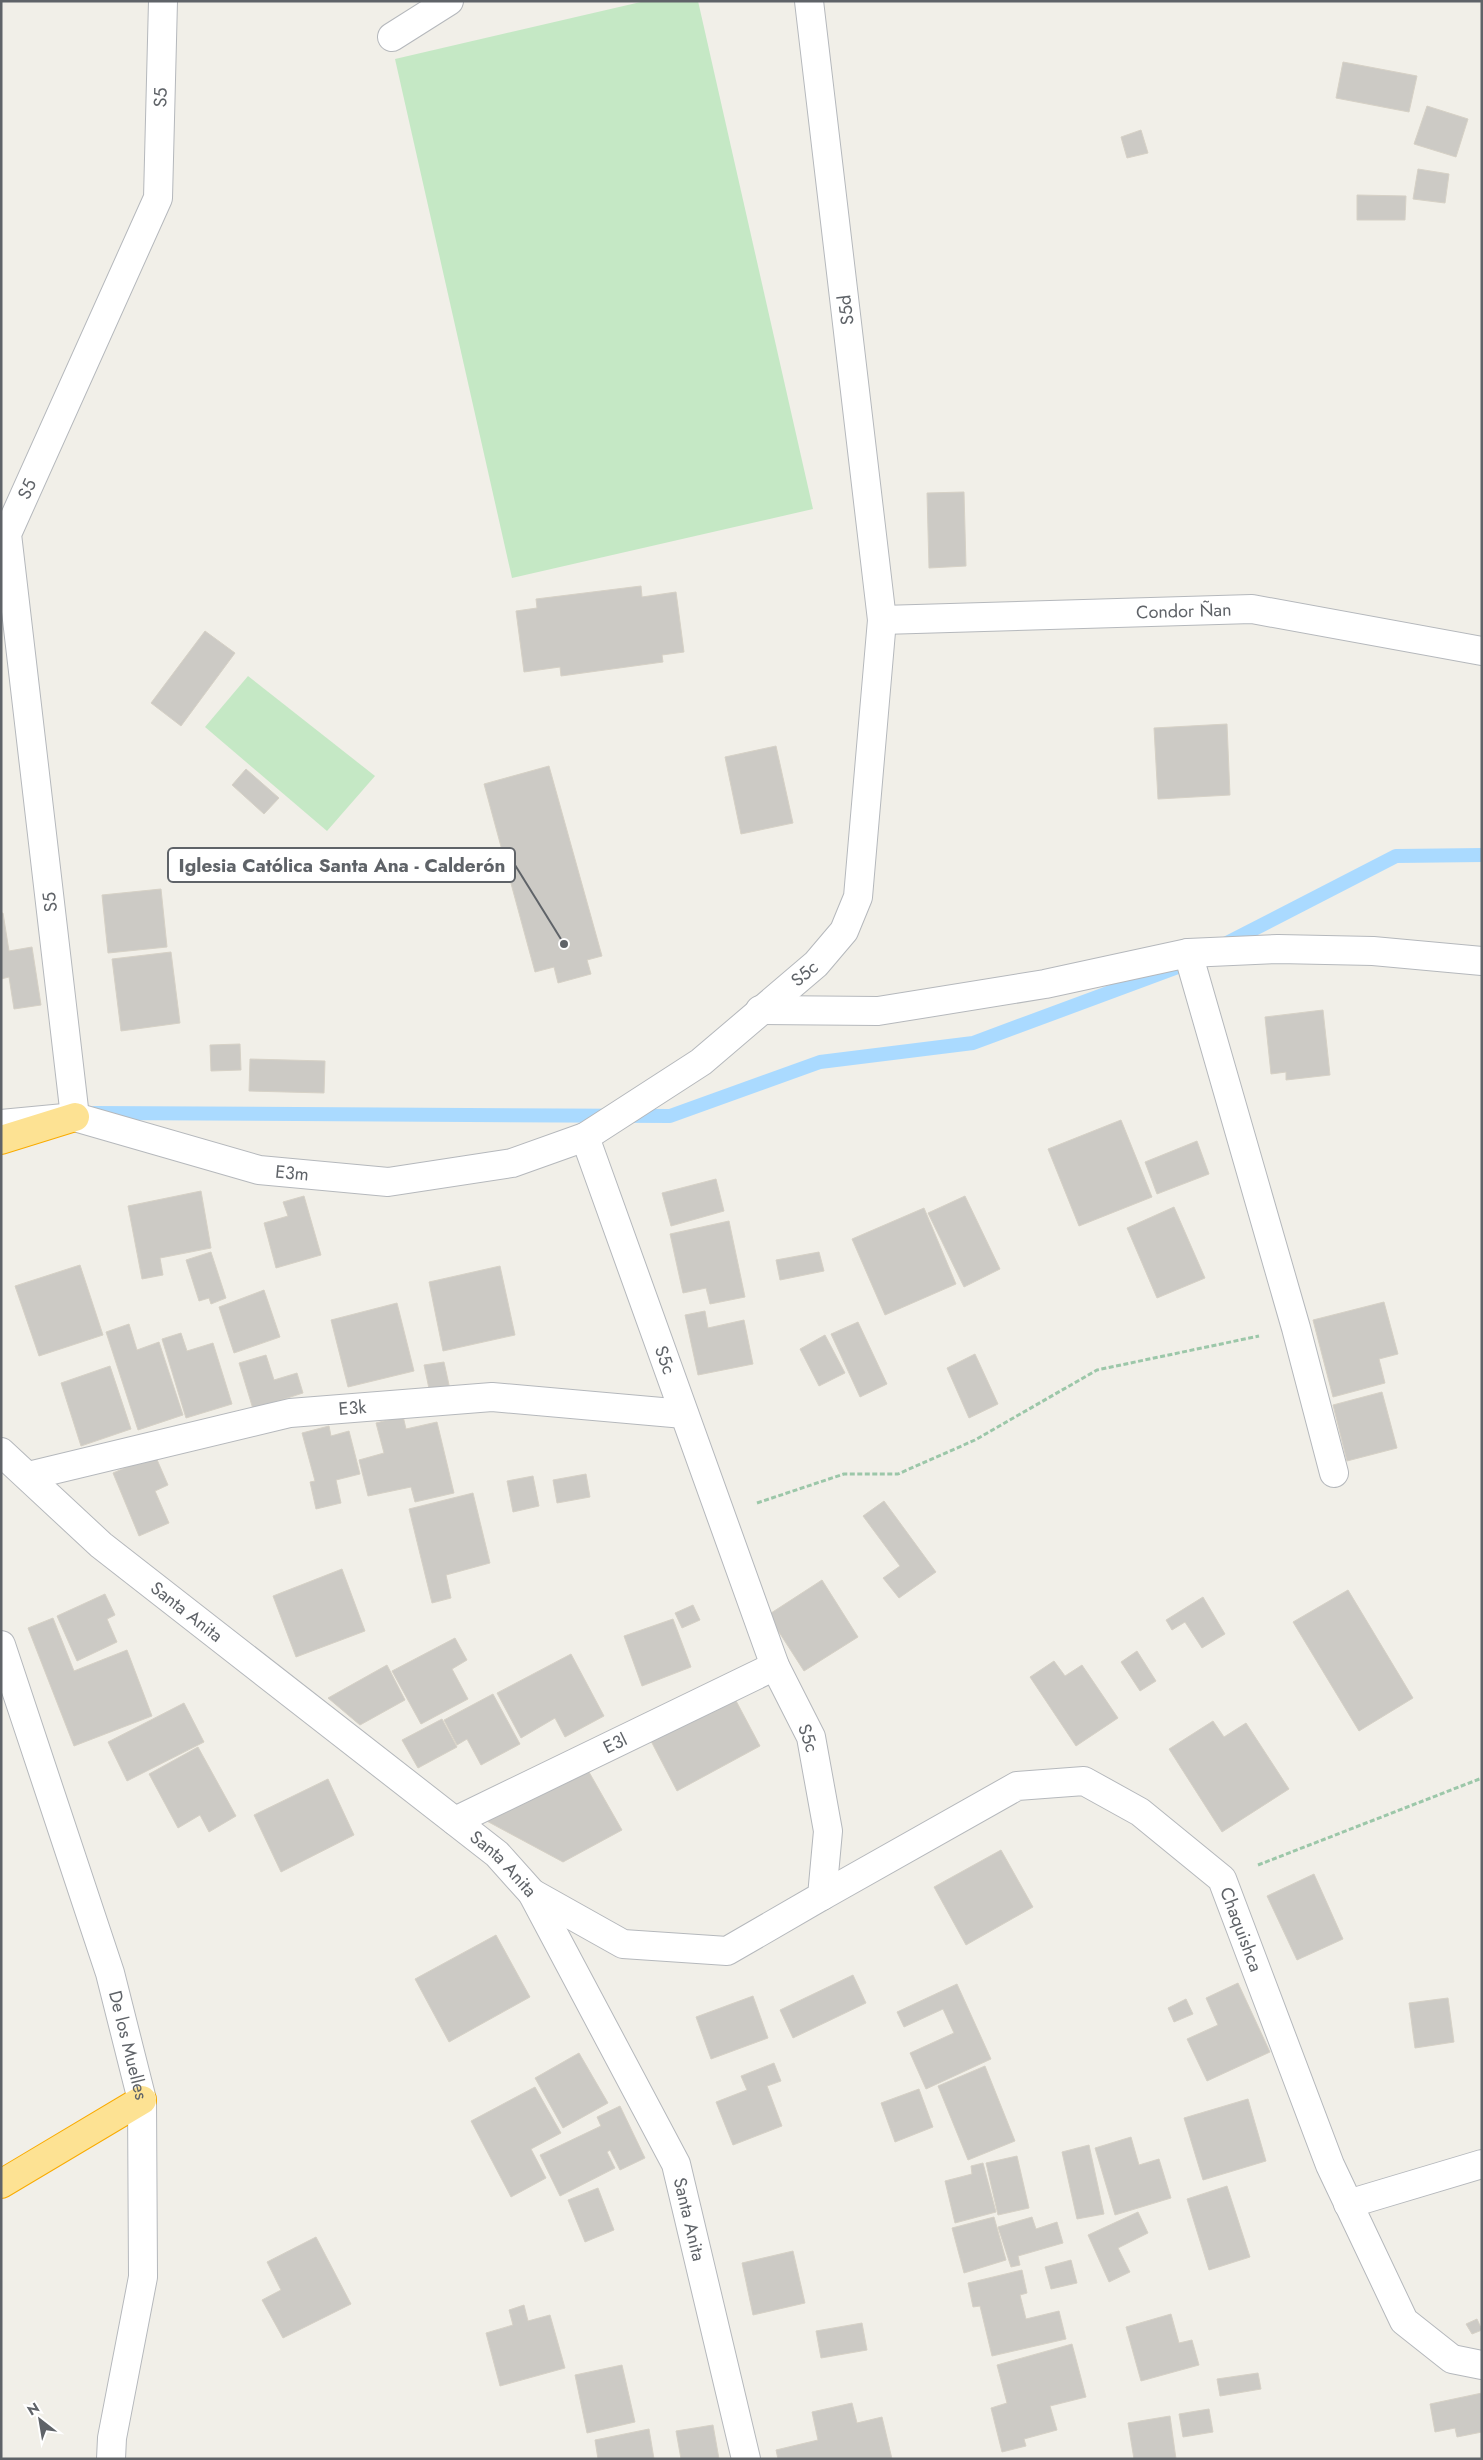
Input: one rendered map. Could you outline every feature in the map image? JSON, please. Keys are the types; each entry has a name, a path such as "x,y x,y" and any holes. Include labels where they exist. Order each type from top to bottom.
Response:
{"highway":[{"path":"1,1140 75,1117"},
{"path":"1,2184 142,2100"}],"street":[{"name":"S5","path":"75,1117 4,528 158,198 163,1"},
{"path":"392,37 449,1"},
{"name":"S5d","path":"809,1 882,620"},
{"name":"Condor Ñan","path":"882,620 1252,609 1482,651"},
{"name":"S5c","path":"822,1896 828,1831 811,1738 775,1666 585,1137 701,1062 816,964 844,931 858,897 882,620"},
{"path":"760,1010 878,1011 1045,984 1188,953 1278,949 1373,951 1482,961"},
{"path":"1188,953 1296,1328 1334,1473"},
{"name":"E3m","path":"1,1124 75,1117 259,1170 388,1182 512,1163 585,1137"},
{"name":"E3k","path":"28,1476 290,1413 492,1397 684,1414"},
{"name":"Santa Anita","path":"1,1452 101,1545 497,1854 532,1893 676,2164 746,2459"},
{"name":"De los Muelles","path":"1,1646 110,1973 142,2100 143,2277 112,2438 111,2459"},
{"name":"E3l","path":"455,1821 775,1666"},
{"name":"Chaquishca","path":"822,1896 1017,1786 1084,1781 1140,1812 1222,1879 1330,2165 1404,2321 1452,2359 1482,2365"},
{"path":"532,1893 623,1944 728,1951 822,1896"},
{"path":"1348,2204 1482,2164"}],"path":[{"path":"721,1516 844,1474 898,1474 975,1440 1097,1370 1296,1328"},
{"path":"1222,1879 1482,1778"}],"green space":[{"path":"645,1 698,1 813,509 512,578 395,59"},
{"path":"248,676 375,776 327,831 205,727"}],"building":[{"path":"1343,62 1417,76 1409,112 1336,98"},
{"path":"1427,106 1468,119 1456,157 1414,144"},
{"path":"1141,130 1148,153 1127,158 1121,137"},
{"path":"1418,169 1449,174 1445,203 1413,199"},
{"path":"1357,195 1406,196 1405,220 1357,220"},
{"path":"964,492 966,566 929,568 927,493"},
{"path":"641,586 642,597 676,592 684,652 662,655 663,662 561,676 560,667 524,672 516,611 537,608 536,599"},
{"path":"205,631 235,653 181,726 151,703"},
{"path":"1227,724 1230,795 1158,799 1154,728"},
{"path":"776,746 793,823 741,834 725,757"},
{"path":"549,766 602,956 587,960 591,974 558,983 554,967 535,972 484,784"},
{"path":"246,769 279,798 264,814 232,785"},
{"path":"161,889 167,947 108,953 102,895"},
{"path":"1,913 3,913 9,951 32,947 41,1005 14,1009 9,977 1,979"},
{"path":"171,952 180,1023 121,1031 112,959"},
{"path":"1323,1010 1330,1075 1286,1080 1286,1072 1271,1074 1265,1017"},
{"path":"240,1044 241,1070 211,1071 210,1045"},
{"path":"250,1059 325,1061 324,1093 249,1091"},
{"path":"1121,1120 1152,1197 1079,1226 1048,1149"},
{"path":"1197,1141 1209,1174 1157,1194 1145,1162"},
{"path":"716,1179 724,1211 671,1226 662,1193"},
{"path":"201,1191 211,1248 160,1258 163,1275 142,1279 128,1206"},
{"path":"304,1196 321,1255 276,1268 264,1223 288,1216 283,1202"},
{"path":"965,1196 1000,1269 964,1287 928,1213"},
{"path":"1174,1207 1205,1278 1157,1298 1127,1228"},
{"path":"924,1208 956,1284 885,1315 852,1239"},
{"path":"729,1221 745,1297 710,1304 706,1288 683,1293 670,1234"},
{"path":"211,1252 226,1298 211,1304 209,1298 199,1301 186,1260"},
{"path":"819,1252 824,1271 780,1280 776,1260"},
{"path":"80,1265 103,1335 39,1356 15,1286"},
{"path":"500,1266 515,1335 443,1351 429,1282"},
{"path":"264,1290 280,1337 234,1353 219,1307"},
{"path":"1384,1302 1398,1354 1379,1359 1385,1383 1333,1397 1313,1320"},
{"path":"397,1303 414,1371 348,1387 331,1320"},
{"path":"705,1311 708,1328 744,1320 753,1364 698,1375 685,1315"},
{"path":"858,1322 887,1384 860,1397 831,1334"},
{"path":"129,1324 137,1350 159,1342 183,1415 138,1430 106,1332"},
{"path":"181,1333 187,1351 213,1343 232,1404 186,1418 162,1339"},
{"path":"825,1335 845,1373 819,1386 800,1349"},
{"path":"975,1354 998,1404 969,1418 947,1368"},
{"path":"266,1355 274,1380 297,1373 303,1393 253,1409 239,1363"},
{"path":"444,1362 451,1394 431,1398 424,1365"},
{"path":"110,1366 131,1429 81,1446 61,1383"},
{"path":"1382,1392 1397,1448 1347,1461 1333,1405"},
{"path":"403,1416 406,1429 437,1422 454,1493 415,1502 411,1487 368,1496 359,1460 384,1453 376,1423"},
{"path":"329,1426 331,1436 349,1431 360,1474 336,1480 341,1503 316,1509 310,1482 315,1481 302,1433"},
{"path":"155,1455 168,1485 155,1491 169,1523 139,1536 113,1473"},
{"path":"586,1474 590,1497 557,1503 553,1480"},
{"path":"533,1476 539,1506 513,1512 507,1481"},
{"path":"473,1493 490,1563 446,1575 451,1598 432,1603 409,1509"},
{"path":"884,1501 936,1572 899,1598 883,1578 900,1566 863,1516"},
{"path":"342,1569 365,1631 296,1657 273,1596"},
{"path":"822,1580 858,1637 804,1671 768,1615"},
{"path":"1348,1590 1413,1698 1359,1731 1293,1622"},
{"path":"105,1594 115,1615 107,1619 117,1642 77,1661 57,1616"},
{"path":"1203,1597 1225,1634 1202,1648 1185,1622 1172,1630 1166,1620"},
{"path":"693,1605 700,1620 682,1628 675,1613"},
{"path":"53,1618 74,1671 127,1650 152,1716 74,1746 28,1628"},
{"path":"673,1619 691,1667 642,1686 624,1636"},
{"path":"455,1638 467,1660 452,1669 468,1699 421,1724 392,1671"},
{"path":"1137,1651 1156,1681 1140,1691 1121,1662"},
{"path":"571,1654 604,1716 565,1737 555,1718 521,1738 497,1693"},
{"path":"1054,1661 1065,1676 1082,1665 1118,1718 1076,1746 1030,1677"},
{"path":"387,1665 405,1700 360,1725 328,1698"},
{"path":"493,1694 520,1744 481,1765 467,1739 457,1745 444,1720"},
{"path":"734,1697 760,1746 677,1791 651,1741"},
{"path":"184,1703 204,1742 127,1781 108,1742"},
{"path":"442,1719 457,1747 418,1768 402,1740"},
{"path":"1213,1721 1224,1737 1246,1723 1289,1789 1222,1832 1169,1749"},
{"path":"198,1747 236,1816 209,1832 200,1815 178,1828 149,1774"},
{"path":"585,1765 622,1830 563,1862 483,1819"},
{"path":"328,1779 354,1835 281,1872 254,1815"},
{"path":"1001,1850 1033,1907 966,1945 934,1887"},
{"path":"1314,1874 1343,1939 1297,1960 1267,1896"},
{"path":"496,1935 530,1997 449,2042 415,1979"},
{"path":"853,1975 866,2003 793,2038 780,2010"},
{"path":"1238,1983 1270,2052 1207,2081 1187,2039 1218,2025 1206,1998"},
{"path":"957,1984 991,2059 926,2089 910,2053 954,2033 943,2009 904,2027 897,2012"},
{"path":"753,1996 768,2038 711,2059 696,2017"},
{"path":"1448,1998 1454,2042 1415,2048 1409,2003"},
{"path":"1186,1999 1193,2014 1174,2022 1168,2008"},
{"path":"579,2053 608,2103 563,2128 535,2078"},
{"path":"774,2063 781,2081 767,2086 782,2126 733,2145 716,2102 747,2090 741,2076"},
{"path":"985,2066 1015,2141 968,2160 938,2086"},
{"path":"535,2087 561,2133 531,2149 546,2178 511,2197 471,2121"},
{"path":"919,2089 933,2127 895,2142 881,2103"},
{"path":"1248,2099 1266,2161 1203,2180 1184,2118"},
{"path":"620,2106 645,2158 620,2170 610,2150 607,2152 615,2168 560,2196 540,2155 601,2126 597,2117"},
{"path":"1131,2137 1139,2165 1159,2159 1171,2198 1115,2215 1095,2148"},
{"path":"1089,2145 1104,2214 1077,2219 1062,2152"},
{"path":"1017,2156 1029,2208 998,2215 986,2163"},
{"path":"983,2163 996,2212 955,2223 945,2181 972,2174 971,2166"},
{"path":"1227,2186 1250,2257 1209,2270 1187,2199"},
{"path":"598,2188 614,2230 585,2242 568,2200"},
{"path":"1138,2212 1148,2233 1118,2248 1130,2272 1109,2282 1088,2235"},
{"path":"994,2217 1006,2260 964,2273 952,2228"},
{"path":"1032,2217 1036,2229 1057,2222 1063,2243 1018,2256 1020,2265 1011,2267 998,2227"},
{"path":"316,2237 351,2304 283,2338 262,2300 281,2290 267,2262"},
{"path":"793,2251 805,2303 753,2315 742,2263"},
{"path":"1071,2260 1077,2283 1051,2289 1045,2267"},
{"path":"1022,2270 1027,2293 1020,2295 1026,2319 1059,2311 1066,2339 992,2356 980,2306 973,2307 968,2283"},
{"path":"524,2305 528,2321 550,2315 565,2368 500,2386 486,2333 513,2325 509,2310"},
{"path":"1171,2314 1179,2343 1192,2340 1199,2365 1141,2381 1126,2327"},
{"path":"1477,2319 1482,2330 1472,2334 1466,2324"},
{"path":"862,2323 867,2350 821,2358 816,2331"},
{"path":"1072,2344 1086,2397 1050,2406 1057,2430 1024,2439 1026,2446 1002,2452 991,2408 1007,2403 997,2365"},
{"path":"622,2365 635,2422 587,2433 575,2375"},
{"path":"1258,2373 1261,2389 1220,2396 1217,2379"},
{"path":"1482,2393 1482,2432 1457,2437 1455,2428 1435,2432 1430,2404"},
{"path":"852,2403 857,2423 882,2417 892,2459 778,2459 776,2450 818,2440 812,2412"},
{"path":"1209,2409 1213,2432 1183,2437 1179,2414"},
{"path":"1170,2416 1176,2459 1134,2459 1128,2423"},
{"path":"713,2425 719,2459 681,2459 676,2431"},
{"path":"649,2429 654,2459 598,2459 595,2440"}],"waterway":[{"path":"1223,945 1396,856 1482,855"},
{"path":"94,1113 670,1116 820,1062 973,1043 1186,964"}],"place":[{"name":"Iglesia Católica Santa Ana - Calderón","path":"564,944"}]}
